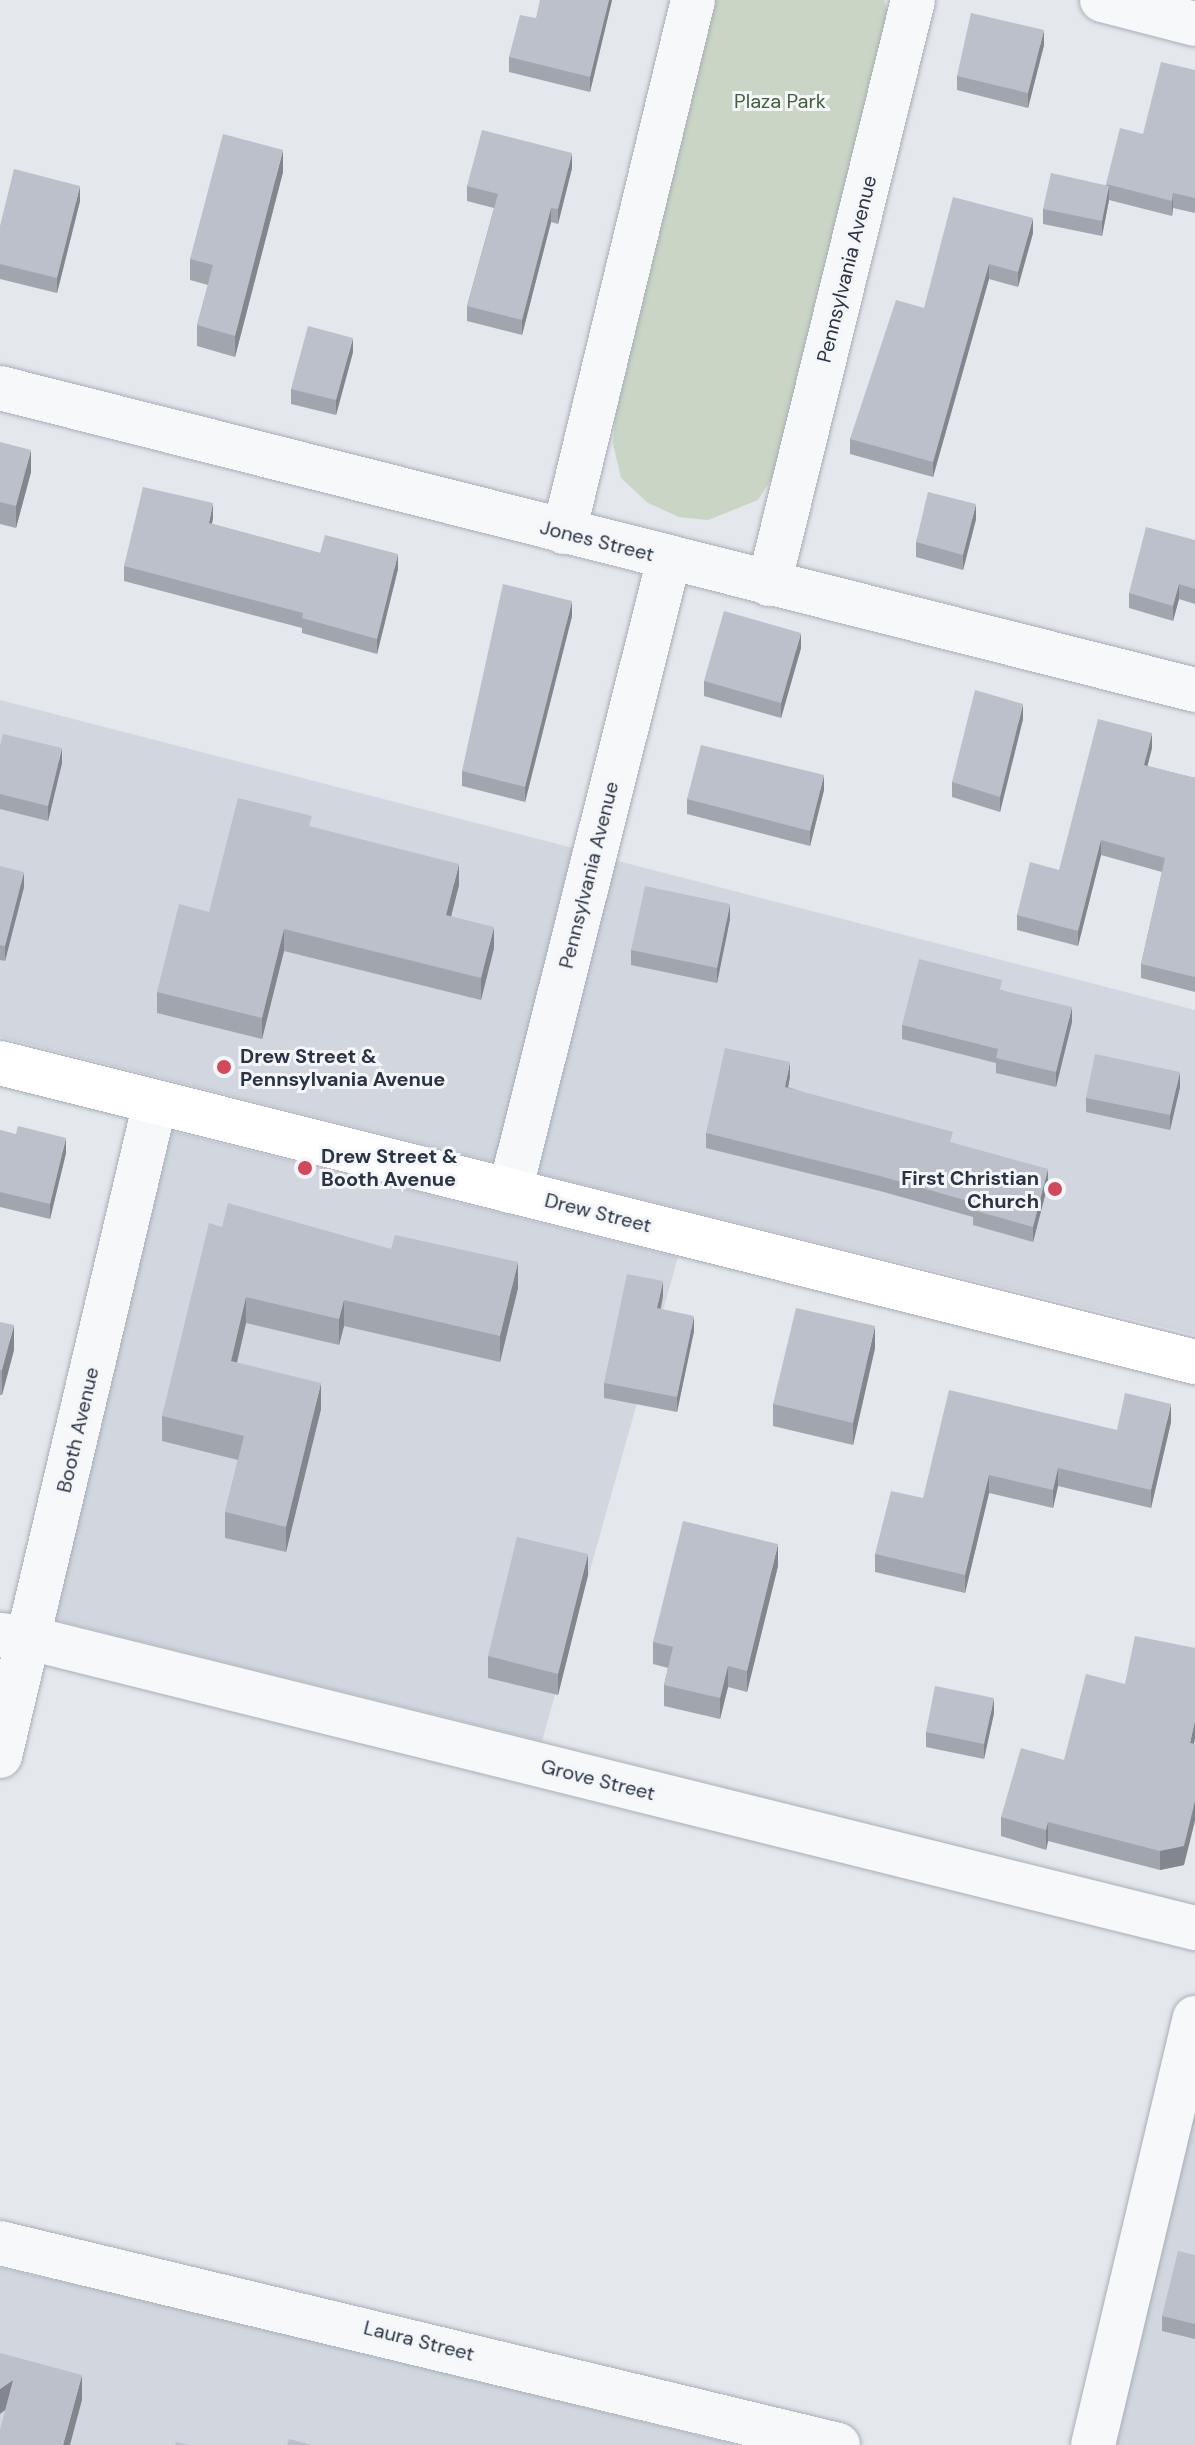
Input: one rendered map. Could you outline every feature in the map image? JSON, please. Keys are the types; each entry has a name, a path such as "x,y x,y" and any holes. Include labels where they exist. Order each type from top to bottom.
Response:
{"main road":[{"name":"Drew Street","path":"0,1063 1195,1362"}],"street":[{"path":"564,532 693,0"},
{"name":"Pennsylvania Avenue","path":"769,584 913,0"},
{"path":"1102,0 1195,24"},
{"name":"Jones Street","path":"0,388 1195,690"},
{"name":"Pennsylvania Avenue","path":"510,1191 669,559"},
{"name":"Booth Avenue","path":"0,1756 14,1636 155,1103"},
{"name":"Grove Street","path":"14,1636 1195,1928"},
{"path":"1093,2445 1195,2018"},
{"name":"Laura Street","path":"0,2243 838,2445"}],"shaded area":[{"path":"0,700 573,848 495,1162 0,1037"},
{"path":"614,860 1195,1010 1195,1335 537,1173"},
{"path":"170,1131 678,1257 542,1741 55,1620"},
{"path":"1195,2111 1195,2445 1116,2445"},
{"path":"0,2268 181,2308 737,2445 0,2445"}],"green space":[{"name":"Plaza Park","path":"712,0 884,0 888,12 778,469 758,500 708,520 679,517 648,503 621,478 613,444 617,393"}],"building":[{"path":"540,0 609,0 590,77 509,57 520,15 536,18"},
{"path":"971,13 1044,30 1028,93 957,76"},
{"path":"1161,62 1195,70 1195,198 1173,193 1172,201 1106,184 1120,128 1143,134"},
{"path":"482,130 572,153 558,209 551,208 522,320 467,306 498,194 467,186"},
{"path":"223,134 283,150 235,336 197,325 213,265 190,259"},
{"path":"14,169 80,186 57,278 0,264 0,226"},
{"path":"1051,173 1109,186 1102,221 1043,209"},
{"path":"953,197 1033,218 1018,272 989,264 933,462 850,439 896,300 924,308"},
{"path":"308,326 353,338 336,400 291,389"},
{"path":"0,442 31,450 16,506 0,502"},
{"path":"143,487 213,503 209,523 320,553 325,535 398,554 377,639 302,618 303,613 124,566"},
{"path":"928,492 976,504 963,555 916,542"},
{"path":"1146,527 1195,540 1195,589 1179,584 1173,606 1129,593"},
{"path":"503,584 572,601 525,787 462,771"},
{"path":"724,611 801,633 781,703 704,681"},
{"path":"975,690 1023,704 1000,797 952,782"},
{"path":"1098,719 1152,733 1144,765 1195,778 1195,977 1141,964 1165,858 1101,840 1078,931 1017,915 1030,862 1059,870"},
{"path":"3,734 62,748 48,806 0,794"},
{"path":"701,745 824,775 810,831 687,799"},
{"path":"238,798 312,816 309,826 459,864 446,915 494,927 481,978 284,929 262,1018 157,992 179,904 209,912"},
{"path":"0,866 24,872 5,946 0,945"},
{"path":"645,886 730,904 717,968 631,950"},
{"path":"919,959 1002,980 1000,990 1072,1007 1056,1072 996,1058 998,1049 902,1025"},
{"path":"725,1048 790,1062 785,1087 953,1132 950,1142 1048,1169 1033,1227 973,1210 975,1203 706,1133"},
{"path":"1095,1054 1180,1072 1170,1115 1086,1098"},
{"path":"18,1126 66,1138 50,1204 0,1192 0,1130 16,1134"},
{"path":"228,1203 391,1249 395,1235 518,1262 500,1336 344,1300 339,1319 246,1297 231,1361 321,1383 286,1527 225,1512 244,1436 162,1416 209,1223 222,1227"},
{"path":"627,1274 663,1281 657,1308 694,1316 677,1397 604,1383"},
{"path":"796,1308 875,1326 853,1423 773,1404"},
{"path":"0,1322 14,1325 2,1370 0,1370"},
{"path":"949,1390 1117,1430 1125,1393 1171,1404 1151,1490 1058,1468 1053,1490 989,1475 965,1575 875,1554 891,1491 923,1498"},
{"path":"683,1521 778,1544 747,1671 728,1666 720,1698 664,1685 673,1647 653,1642"},
{"path":"517,1537 588,1554 558,1674 488,1656"},
{"path":"1135,1636 1195,1648 1195,1720 1190,1743 1195,1744 1195,1801 1184,1846 1160,1851 1048,1822 1046,1830 1001,1817 1021,1748 1064,1760 1086,1674 1125,1684"},
{"path":"935,1686 994,1698 984,1744 926,1732"},
{"path":"1178,2251 1195,2255 1195,2324 1162,2316"},
{"path":"0,2353 82,2375 63,2445 0,2445 0,2430 13,2380 0,2389"},
{"path":"289,2439 312,2445 287,2445"}],"place":[{"name":"Drew Street & Pennsylvania Avenue","path":"224,1067"},
{"name":"Drew Street & Booth Avenue","path":"305,1168"},
{"name":"First Christian Church","path":"1055,1189"}]}
